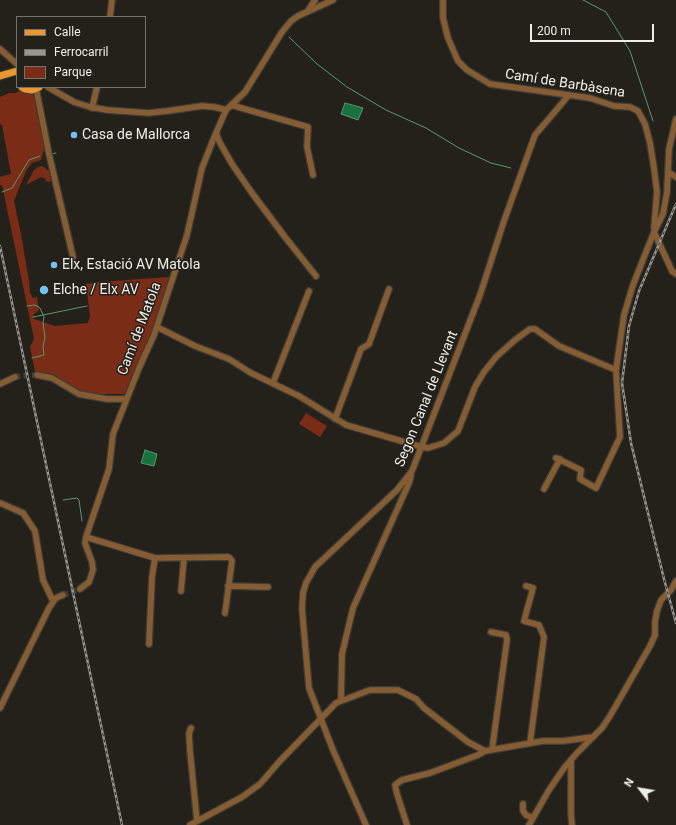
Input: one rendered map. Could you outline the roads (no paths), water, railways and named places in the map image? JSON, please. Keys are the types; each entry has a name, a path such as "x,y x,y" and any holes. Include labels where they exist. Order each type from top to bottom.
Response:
{"main road":[{"path":"1,76 16,71"},
{"path":"1,76 10,75 16,78"},
{"path":"24,88 36,89"}],"street":[{"path":"110,16 112,0"},
{"path":"306,13 315,0"},
{"name":"Camí de Matola","path":"80,590 89,582 93,570 92,562 85,543 108,469 112,434 157,327 186,235 202,168 216,133 226,110 245,92 282,32 291,21 298,16 332,0"},
{"name":"Camí de Barbàsena","path":"443,0 443,18 448,38 458,62 467,70 490,84 590,98 614,106 630,107 638,111 642,116 650,143 657,192 654,232"},
{"path":"0,45 16,59"},
{"path":"0,49 16,63"},
{"path":"50,88 74,102 92,108 107,110 149,113 202,106 226,110"},
{"path":"92,108 97,88"},
{"path":"36,89 72,257 71,264 68,266"},
{"name":"Segon Canal de Llevant","path":"366,825 332,750 309,688 302,609 303,593 306,583 315,567 397,490 411,473 480,295 504,221 535,135 569,95"},
{"path":"231,105 308,128 307,147 313,175"},
{"path":"544,490 558,458 581,470 580,479 596,488 620,438 616,370 624,316 633,285 654,232 663,214 667,192 669,149 676,119"},
{"path":"216,133 232,164 252,193 316,276"},
{"path":"668,172 676,177"},
{"path":"654,232 672,271 676,274"},
{"path":"335,418 361,349 369,344 389,289"},
{"path":"273,383 310,291"},
{"path":"157,327 195,346 229,359 251,373 299,396 354,428 428,448 444,443 458,431 475,387 484,372 496,357 530,329 535,329 559,346 616,370"},
{"path":"37,375 52,378 79,394 126,399"},
{"path":"0,384 15,377"},
{"path":"341,701 342,654 353,608 409,483 411,473"},
{"path":"0,503 24,513 35,531 43,580 53,601"},
{"path":"86,537 155,558 230,558 232,561 225,613"},
{"path":"149,644 152,577 155,558"},
{"path":"181,591 184,558"},
{"path":"529,825 549,790 571,760 602,728 610,716 650,646 655,635 655,622 661,600 671,590 676,581"},
{"path":"228,586 268,586"},
{"path":"526,586 533,588 524,621 539,625 544,637 530,743"},
{"path":"0,708 45,615 53,601 60,595 63,595"},
{"path":"490,632 506,635 507,640 492,750"},
{"path":"190,825 242,797 260,784 320,718 336,703 370,690 398,690 416,699 424,708 468,742 485,751"},
{"path":"191,728 189,733 190,751 197,821"},
{"path":"408,825 397,794 396,785 402,780 430,773 485,751 543,741 563,741 594,737"},
{"path":"571,760 570,814 572,825"},
{"path":"523,804 523,811 526,815 533,818"}],"waterway":[{"path":"583,0 606,12 630,51 653,121"},
{"path":"289,37 317,64 347,87 386,110 426,128 459,148 491,163 511,168"},
{"path":"52,154 56,153"},
{"path":"2,192 12,188 29,160 40,156"},
{"path":"27,306 35,305 40,308 44,317 44,355 32,358"},
{"path":"33,317 87,306"},
{"path":"63,500 77,498 79,500 82,521"}],"tunnel":[{"path":"15,377 37,375"},
{"path":"63,595 80,589"}],"railway":[{"path":"676,204 639,291 629,326 622,383 631,443 676,623"},
{"path":"0,246 122,825"}],"place":[{"name":"Casa de Mallorca","path":"74,135"},
{"name":"Elx, Estació AV Matola","path":"54,265"},
{"name":"Elche / Elx AV","path":"44,290"}]}
